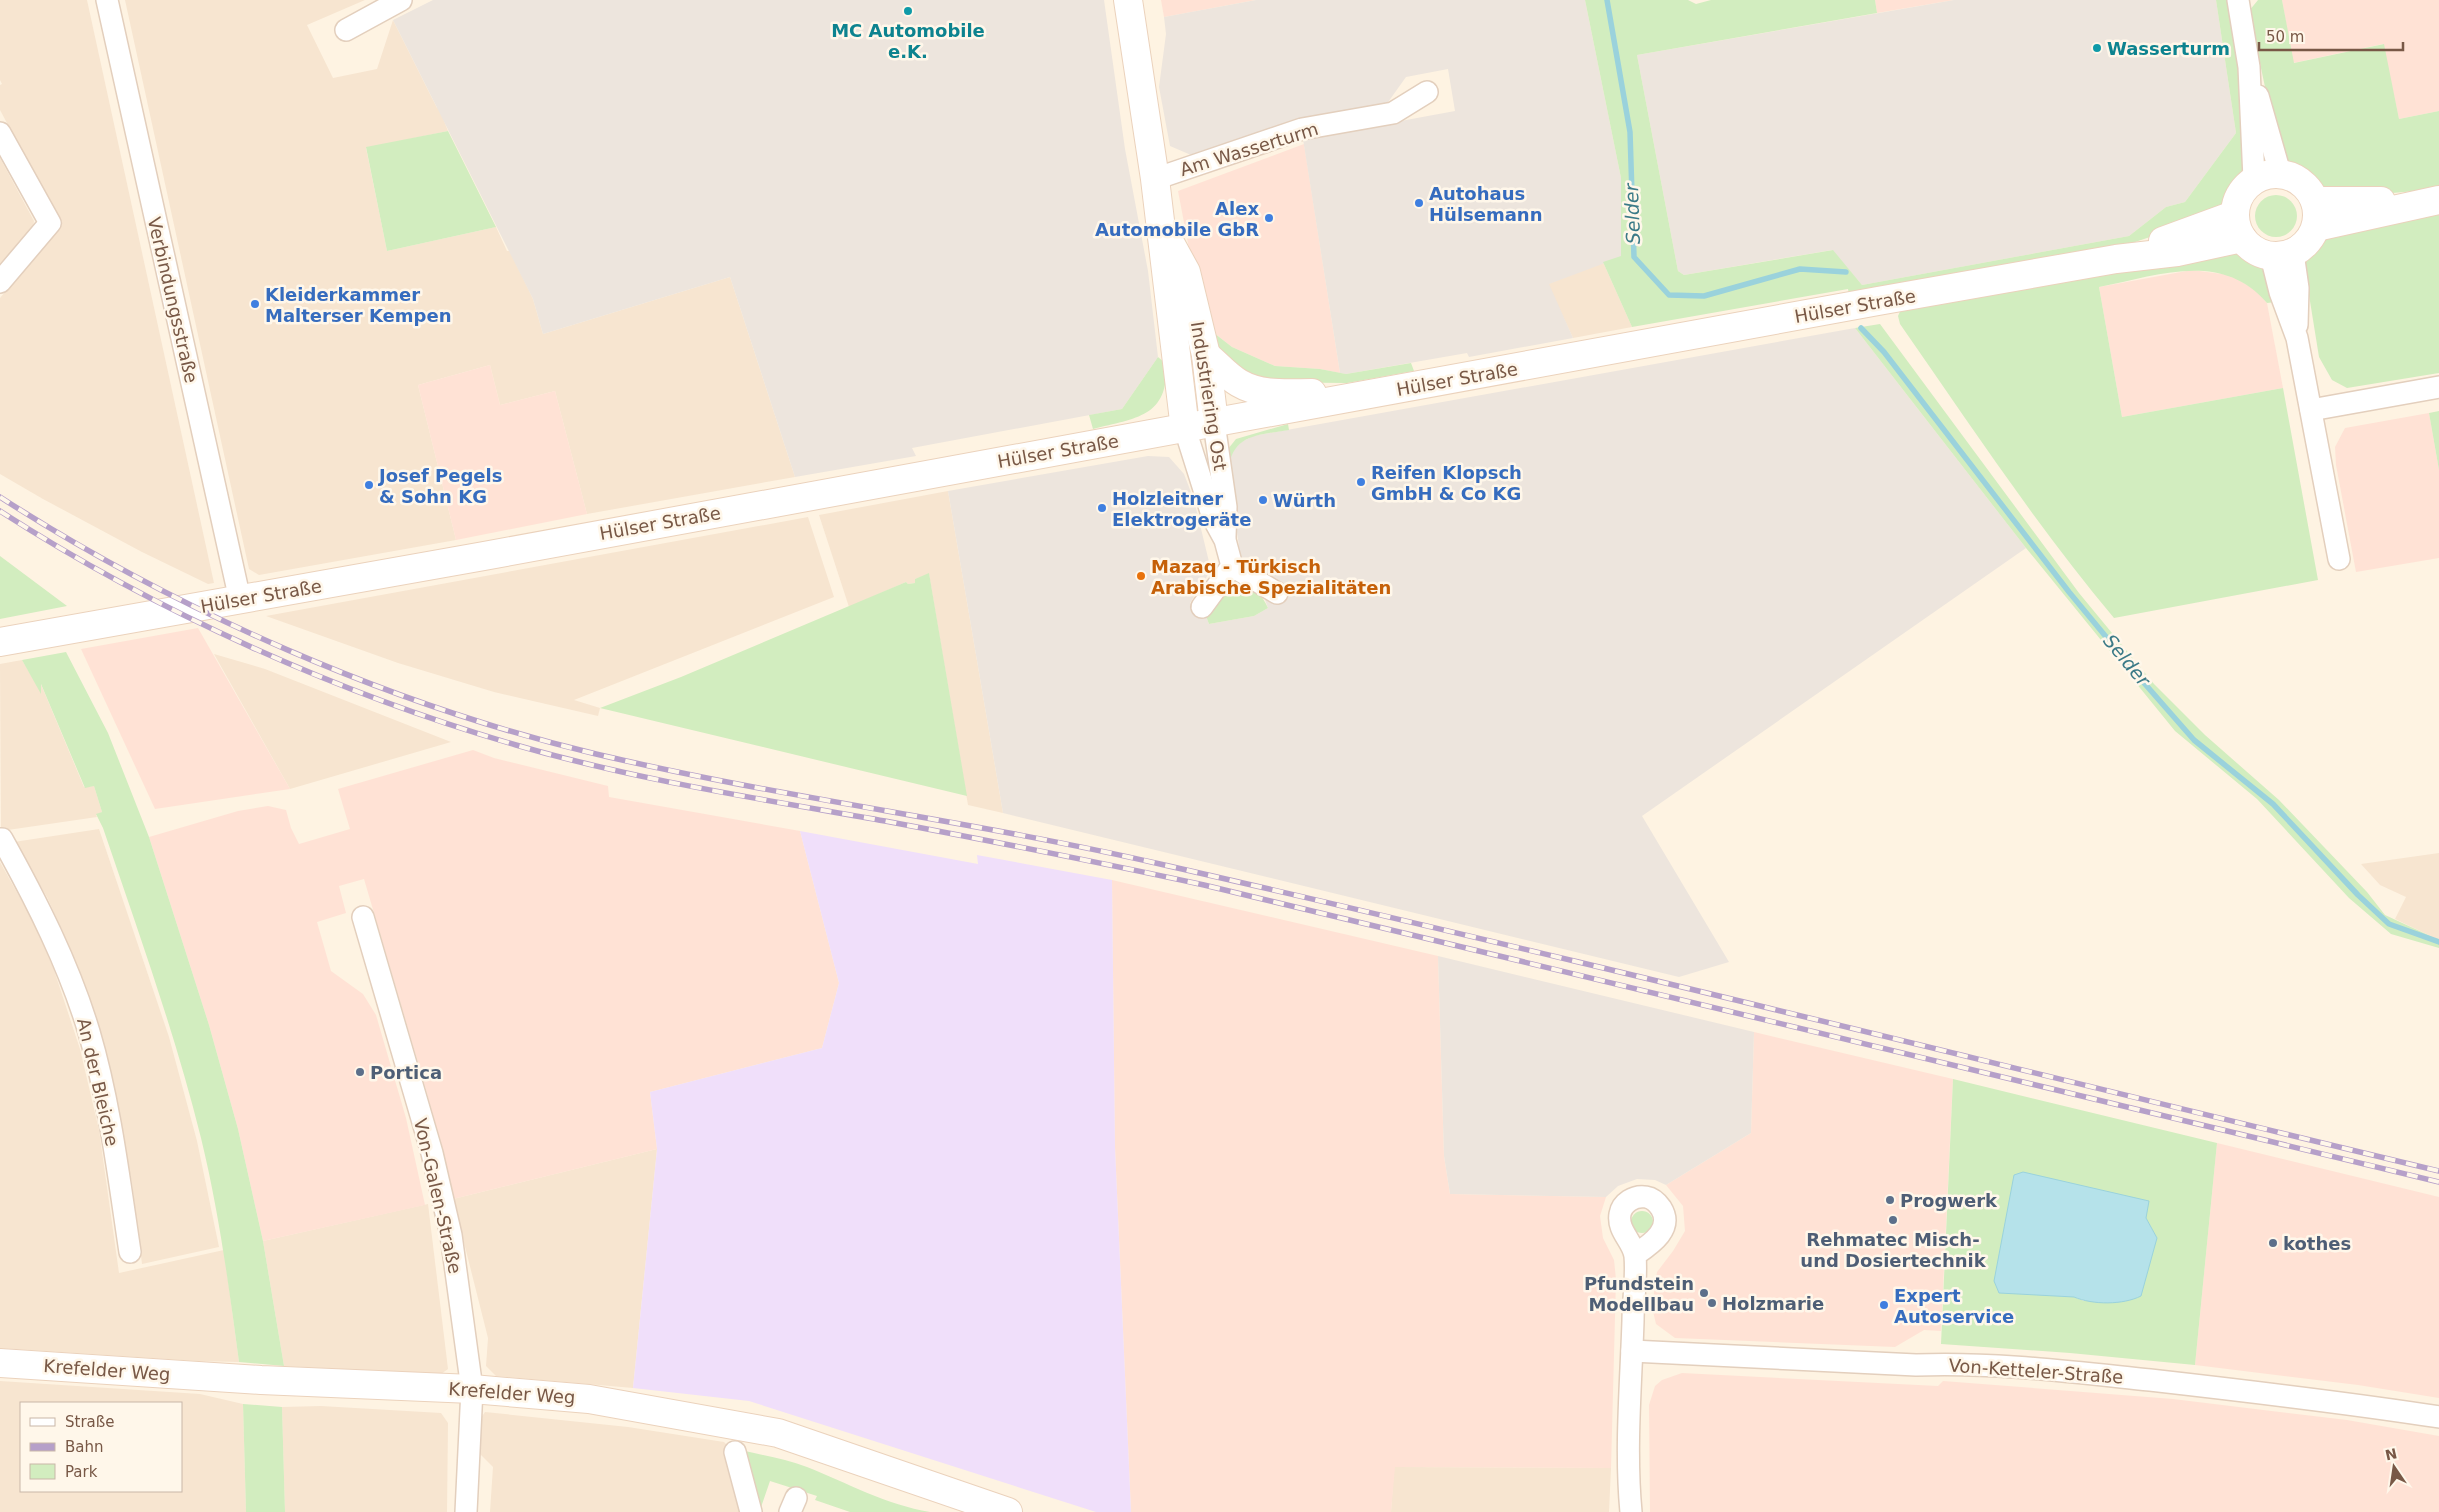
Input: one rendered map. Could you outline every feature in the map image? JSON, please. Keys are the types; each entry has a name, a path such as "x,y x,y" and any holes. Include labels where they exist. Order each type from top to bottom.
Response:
{"main road":[{"name":"Industriering Ost","path":"1128,0 1162,229 1185,429"},
{"path":"2267,176 2301,182 2315,214 2303,246 2282,254 2260,253 2238,227 2240,195 2267,176"},
{"path":"2315,214 2435,201"},
{"name":"Hülser Straße","path":"0,642 2116,259 2238,227"},
{"name":"Industriering Ost","path":"1162,229 1186,272 1206,355 1214,423"},
{"path":"1206,355 1238,382 1261,392 1374,394"},
{"name":"Krefelder Weg","path":"0,1363 261,1380 472,1389 589,1399 778,1433 1008,1512"}],"street":[{"name":"Verbindungsstraße","path":"107,0 240,600"},
{"path":"346,30 401,0"},
{"path":"2238,0 2267,176"},
{"name":"Am Wasserturm","path":"1155,179 1302,130 1393,113 1427,92"},
{"path":"0,133 50,223 0,282"},
{"path":"2282,254 2280,292 2297,338 2339,559"},
{"path":"2311,410 2439,387"},
{"name":"Industriering Ost","path":"1214,423 1226,507 1225,540"},
{"name":"Industriering Ost","path":"1185,429 1214,518 1225,540 1232,566"},
{"path":"1202,607 1232,566 1277,593"},
{"name":"An der Bleiche","path":"1,839 42,916 62,960 89,1032 111,1131 130,1252"},
{"name":"Von-Galen-Straße","path":"363,917 434,1162 451,1235 472,1389 466,1512"},
{"path":"1631,1512 1629,1457 1635,1255"},
{"name":"Von-Ketteler-Straße","path":"1632,1350 1916,1365 1956,1363 2063,1371 2335,1401 2439,1417"},
{"path":"736,1452 751,1512"}],"shaded area":[{"path":"0,0 87,0 214,583 208,584 142,552 0,474 0,298 62,225 0,110 0,85 2,84 0,80"},
{"path":"125,0 365,0 307,25 333,78 377,69 393,20 437,108 439,108 448,131 366,148 387,251 496,227 533,299 543,334 730,277 795,477 587,514 555,391 500,405 490,365 418,385 456,540 259,575 249,569"},
{"path":"433,0 1104,0 1125,149 1148,271 1158,357 1122,409 912,448 916,456 795,477 730,277 543,334 533,299 393,20"},
{"path":"1161,0 1256,0 1164,17"},
{"path":"1256,0 1585,0 1621,178 1621,257 1549,284 1573,338 1469,357 1467,353 1346,374 1340,373 1303,139 1455,111 1448,69 1406,77 1386,105 1301,121 1191,155 1170,146 1159,87 1166,34 1164,17"},
{"path":"1875,0 1954,0 1877,13"},
{"path":"1954,0 2216,0 2236,133 2185,202 2166,207 2129,236 1862,285 1832,250 1684,275 1678,271 1637,55"},
{"path":"2282,0 2439,0 2439,111 2399,119 2383,44 2293,63"},
{"path":"1304,144 1340,373 1320,369 1275,366 1232,347 1214,333 1190,254 1178,191"},
{"path":"0,158 34,221 32,234 0,272"},
{"path":"1603,262 1632,327 1573,338 1548,284"},
{"path":"2192,270 2230,275 2256,290 2267,303 2283,388 2122,417 2099,287"},
{"path":"1855,328 2026,548 1642,816 1729,962 1679,977 1003,813 948,491 1148,456 1169,457 1184,474 1194,500 1211,570 1190,603 1206,616 1209,624 1254,616 1268,608 1264,597 1279,594 1285,585 1241,559 1231,493 1230,457 1236,445 1253,436"},
{"path":"490,365 500,405 555,391 587,514 456,540 418,385"},
{"path":"2429,413 2439,470 2439,558 2356,572 2336,465 2335,447 2345,428"},
{"path":"948,491 1003,813 968,805 929,574 915,579 915,583 908,584 906,582 849,607 819,515"},
{"path":"808,517 834,597 574,700 600,708 598,716 494,692 398,663 266,616"},
{"path":"198,628 290,789 155,809 81,649"},
{"path":"214,654 265,669 451,742 290,789"},
{"path":"22,660 41,692 40,682 84,787 94,786 102,812 96,815 97,817 1,831 0,664"},
{"path":"473,750 494,758 608,786 609,797 800,831 839,983 822,1048 650,1092 657,1149 453,1199 427,1093 364,879 339,886 346,913 317,922 331,971 363,994 376,1015 406,1118 425,1205 263,1241 238,1129 209,1025 149,837 238,811 268,806 286,810 291,828 299,844 350,829 338,789"},
{"path":"99,829 169,1037 197,1141 219,1247 142,1264 132,1183 111,1078 82,982 47,897 14,842"},
{"path":"800,831 978,864 977,855 1112,880 1115,1147 1131,1512 1096,1512 749,1401 633,1388 657,1149 650,1092 822,1048 839,983"},
{"path":"2439,853 2439,940 2395,919 2406,897 2380,885 2361,864"},
{"path":"0,862 34,923 54,970 80,1049 99,1130 119,1273 224,1250 239,1362 0,1348"},
{"path":"1112,880 1438,956 1444,1156 1450,1194 1606,1197 1600,1216 1603,1238 1614,1260 1616,1279 1611,1468 1395,1467 1391,1512 1131,1512 1115,1147"},
{"path":"1438,956 1754,1032 1751,1133 1666,1185 1655,1180 1637,1179 1618,1186 1606,1197 1450,1194 1444,1156"},
{"path":"1754,1032 1953,1079 1941,1331 1924,1330 1895,1347 1675,1338 1656,1324 1652,1307 1657,1272 1685,1231 1683,1206 1666,1185 1751,1133"},
{"path":"2217,1143 2439,1197 2439,1398 2358,1385 2195,1365"},
{"path":"657,1149 633,1388 496,1376 486,1366 488,1338 453,1199"},
{"path":"428,1204 448,1369 441,1374 284,1366 263,1241"},
{"path":"1682,1373 1938,1386 1943,1381 2173,1399 2347,1420 2439,1436 2439,1512 1650,1512 1649,1405 1655,1386 1662,1380"},
{"path":"0,1381 200,1394 243,1404 246,1512 0,1512"},
{"path":"321,1406 441,1413 448,1423 447,1512 285,1512 282,1407"},
{"path":"485,1412 628,1427 724,1442 730,1448 746,1512 490,1512 493,1467 475,1449 476,1425"},
{"path":"1394,1467 1611,1468 1609,1512 1391,1512"}],"green space":[{"path":"1585,0 1688,0 1696,4 1711,0 1875,0 1877,13 1637,55 1678,271 1684,275 1833,250 1862,285 2129,236 2166,207 2185,202 2236,133 2216,0 2229,0 2238,46 2246,170 2224,205 2201,220 2120,247 1849,295 1848,289 1632,327 1603,262 1621,256 1621,178"},
{"path":"2258,0 2282,0 2294,63 2384,44 2399,119 2439,111 2439,189 2345,197 2326,195 2285,161 2277,144 2249,11"},
{"path":"448,131 496,227 387,251 366,147"},
{"path":"2280,195 2288,198 2294,204 2297,216 2294,228 2288,234 2272,237 2264,234 2258,228 2255,212 2258,204 2264,198"},
{"path":"2439,210 2439,373 2347,388 2332,380 2319,357 2309,295 2304,296 2302,269 2313,250 2329,233"},
{"path":"2224,249 2245,256 2259,266 2269,280 2276,302 2267,303 2249,287 2230,277 2209,272 2166,273 2099,287 2122,417 2283,388 2318,580 2114,618 2057,547 2004,473 1900,324 1898,316 1902,307"},
{"path":"1880,324 2079,593 2154,684 2205,735 2279,800 2367,892 2385,915 2439,940 2439,948 2391,934 2349,898 2257,799 2175,731 2026,548 1855,328"},
{"path":"1214,333 1232,347 1275,366 1320,369 1346,374 1411,363 1414,371 1347,383 1255,382 1224,360 1208,336"},
{"path":"1158,357 1166,364 1162,395 1156,405 1136,418 1093,429 1089,415 1122,409"},
{"path":"2439,411 2439,470 2429,413"},
{"path":"1288,424 1289,430 1258,435 1241,443 1235,449 1231,458 1229,470 1228,449 1236,439"},
{"path":"0,556 67,606 0,619"},
{"path":"929,573 967,796 600,708 681,677 906,582 908,584 915,583 915,579"},
{"path":"1236,581 1255,590 1263,598 1268,608 1254,616 1209,624 1206,616 1228,586"},
{"path":"66,652 108,733 149,837 209,1025 238,1129 263,1241 284,1366 239,1362 213,1194 191,1099 168,1021 103,828 96,814 102,812 94,786 85,788 41,684 41,694 22,660"},
{"path":"1953,1079 2217,1143 2195,1365 2070,1353 1941,1344","holes":["2146,1218 2157,1238 2084,1301 2074,1297"]},
{"path":"1642,1211 1650,1214 1653,1222 1650,1230 1642,1233 1634,1230 1631,1222 1634,1214"},
{"path":"243,1404 282,1407 285,1512 246,1512"},
{"path":"740,1450 799,1464 883,1499 930,1512 850,1512 815,1500 817,1496 770,1481 760,1510"}],"water":[{"path":"2023,1172 2149,1201 2146,1218 2157,1238 2141,1296 2126,1301 2099,1303 2074,1297 1999,1293 1994,1281 2014,1175"}],"waterway":[{"name":"Selder","path":"1607,0 1630,132 1634,257 1669,295 1704,296 1800,269 1846,272"},
{"name":"Selder","path":"1861,328 1884,352 2069,592 2194,740 2273,804 2358,895 2389,924 2439,942"}],"railway":[{"path":"0,497 68,539 139,578 212,615 288,650 364,681 441,709 519,734 666,770 1019,835 1160,864 1640,977 2439,1171"},
{"path":"0,511 59,548 121,583 185,616 250,646 382,701 516,745 653,779 965,836 1204,885 2439,1182"}],"place":[{"name":"MC Automobile e.K.","path":"908,11"},
{"name":"Wasserturm","path":"2097,48"},
{"name":"Autohaus Hülsemann","path":"1419,203"},
{"name":"Alex Automobile GbR","path":"1269,218"},
{"name":"Kleiderkammer Malterser Kempen","path":"255,304"},
{"name":"Reifen Klopsch GmbH & Co KG","path":"1361,482"},
{"name":"Josef Pegels & Sohn KG","path":"369,485"},
{"name":"Würth","path":"1263,500"},
{"name":"Holzleitner Elektrogeräte","path":"1102,508"},
{"name":"Mazaq - Türkisch Arabische Spezialitäten","path":"1141,576"},
{"name":"Portica","path":"360,1072"},
{"name":"Progwerk","path":"1890,1200"},
{"name":"Rehmatec Misch- und Dosiertechnik","path":"1893,1220"},
{"name":"kothes","path":"2273,1243"},
{"name":"Pfundstein Modellbau","path":"1704,1293"},
{"name":"Holzmarie","path":"1712,1303"},
{"name":"Expert Autoservice","path":"1884,1305"}]}
